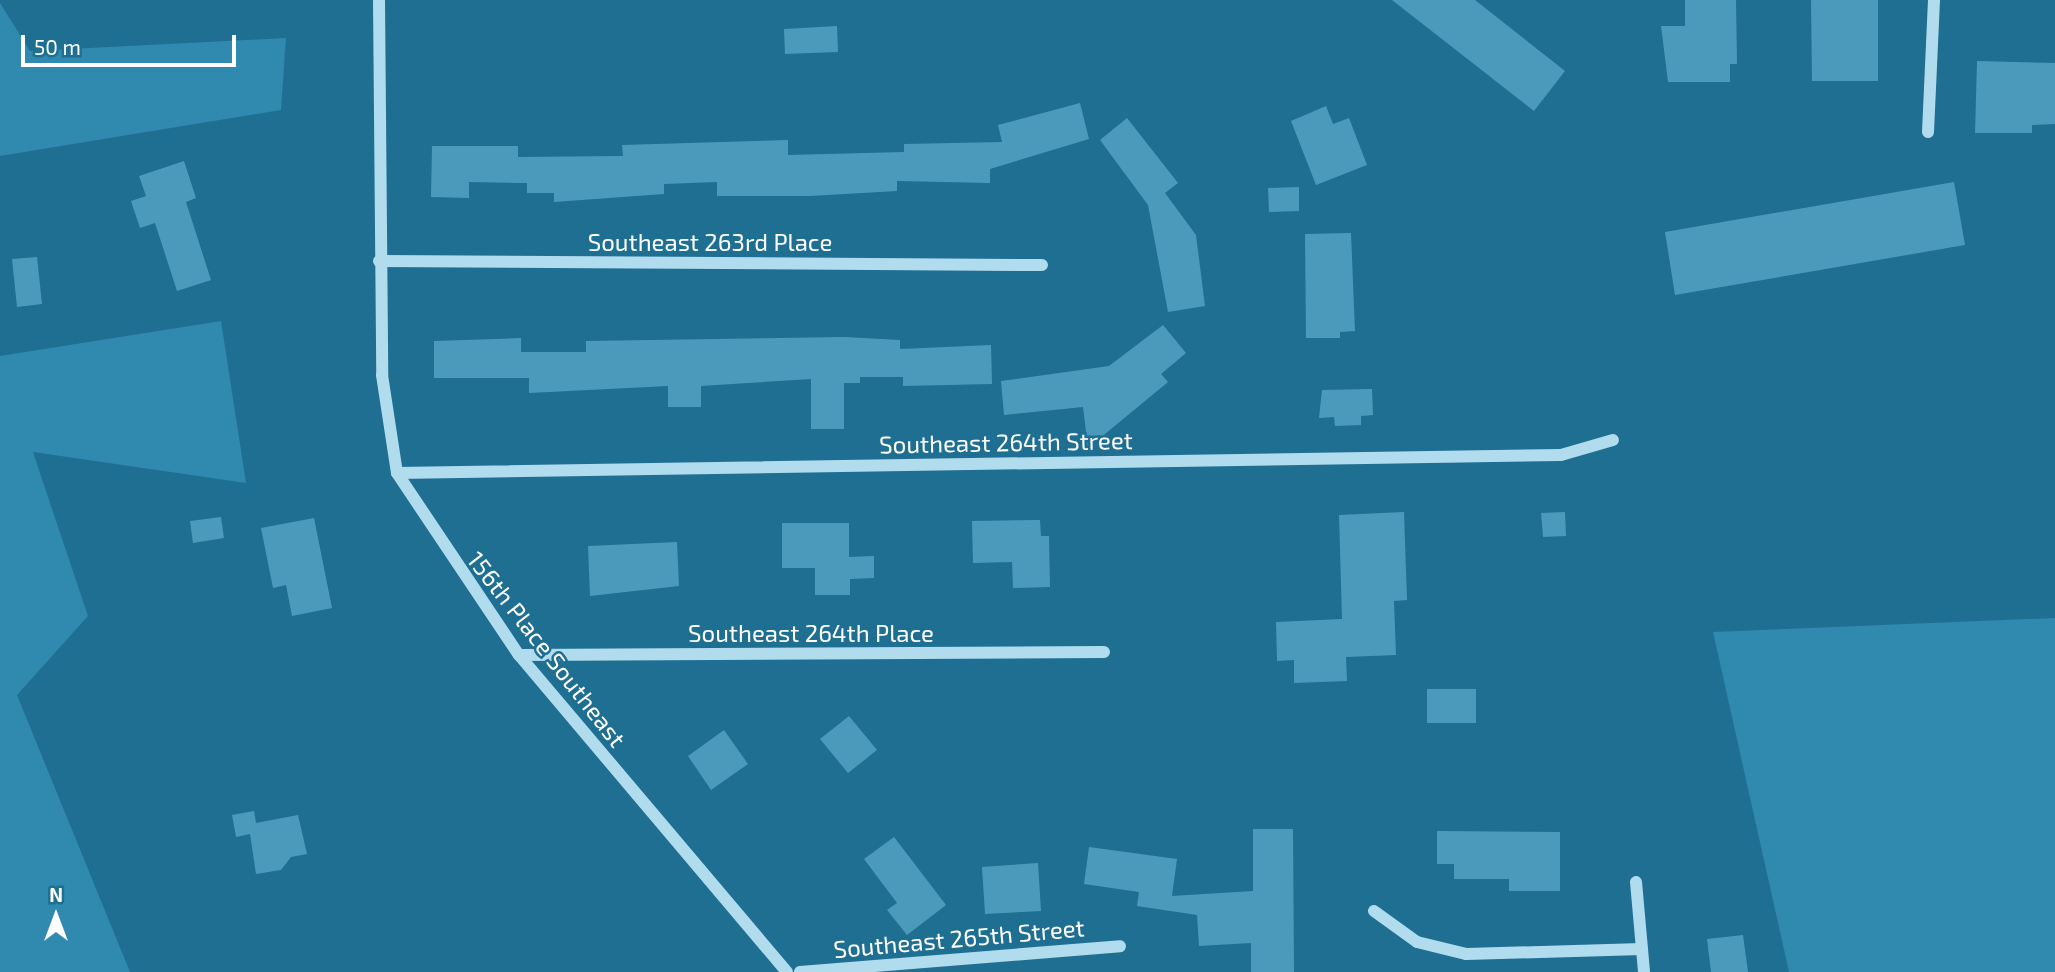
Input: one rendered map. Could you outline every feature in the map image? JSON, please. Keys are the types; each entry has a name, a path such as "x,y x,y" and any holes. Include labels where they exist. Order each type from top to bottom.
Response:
{"street":[{"name":"156th Place Southeast","path":"379,0 382,375 397,473 519,655 787,972"},
{"path":"1928,132 1934,0"},
{"name":"Southeast 263rd Place","path":"379,261 1042,265"},
{"name":"Southeast 264th Street","path":"397,473 1561,454 1613,440"},
{"name":"Southeast 264th Place","path":"519,655 1104,653"},
{"path":"1636,882 1644,972"},
{"path":"1374,911 1417,942 1466,954 1642,949"},
{"name":"Southeast 265th Street","path":"800,972 1120,946"}],"shaded area":[{"path":"0,3 30,51 286,38 281,110 0,156"},
{"path":"221,321 246,483 33,452 88,616 17,695 130,972 0,972 0,356"},
{"path":"2055,618 2055,972 1789,972 1713,632"}],"building":[{"path":"1392,0 1475,0 1565,71 1534,111"},
{"path":"1685,0 1736,0 1737,64 1730,64 1730,82 1668,82 1661,26 1685,26"},
{"path":"1811,0 1878,0 1878,81 1812,81"},
{"path":"837,26 838,52 785,54 784,29"},
{"path":"1977,61 2055,63 2055,124 2032,125 2032,133 1975,133"},
{"path":"1080,103 1089,139 990,169 990,183 897,181 897,191 810,196 717,196 717,182 664,184 664,194 554,202 554,193 527,193 527,183 469,182 469,198 431,197 432,146 518,146 518,157 623,156 622,145 788,140 788,155 904,152 904,144 1002,142 998,125"},
{"path":"1326,106 1333,124 1349,118 1367,165 1316,185 1291,121"},
{"path":"1127,118 1178,183 1165,193 1196,235 1205,306 1168,312 1148,205 1100,140"},
{"path":"184,161 196,198 186,202 211,280 177,291 155,223 140,228 131,201 146,196 139,176"},
{"path":"1954,182 1965,245 1675,295 1665,232"},
{"path":"1299,187 1299,211 1269,212 1268,188"},
{"path":"1351,233 1355,331 1340,332 1340,338 1306,338 1305,234"},
{"path":"37,257 42,304 17,307 12,259"},
{"path":"1163,325 1186,353 1161,374 1168,382 1088,448 1083,407 1004,415 1001,381 1109,366"},
{"path":"844,337 900,340 900,349 991,345 992,384 903,386 903,377 860,377 860,383 844,383 844,429 811,429 811,379 701,386 701,407 668,407 668,386 529,393 529,378 434,378 434,341 521,338 521,352 586,352 586,341"},
{"path":"1372,389 1373,415 1361,416 1361,425 1335,426 1334,417 1319,418 1322,390"},
{"path":"1404,512 1407,600 1394,601 1396,655 1346,657 1347,681 1294,683 1294,660 1277,661 1276,622 1342,619 1339,515"},
{"path":"1565,512 1566,536 1543,537 1541,513"},
{"path":"221,517 224,538 193,543 190,521"},
{"path":"314,518 332,608 292,616 286,585 273,588 261,528"},
{"path":"1040,520 1041,536 1049,536 1050,587 1013,588 1012,562 973,563 972,521"},
{"path":"782,523 849,523 849,557 874,556 874,578 850,579 850,595 815,595 815,568 782,568"},
{"path":"677,542 679,586 590,596 588,546"},
{"path":"1427,689 1476,689 1476,723 1427,723"},
{"path":"849,716 877,750 848,773 820,739"},
{"path":"724,730 748,764 711,790 688,756"},
{"path":"254,811 256,823 298,815 307,854 291,857 281,870 256,874 250,834 236,837 232,815"},
{"path":"1253,829 1293,829 1294,972 1251,972 1251,943 1199,946 1197,915 1137,906 1139,892 1084,884 1089,847 1177,859 1172,896 1253,891"},
{"path":"1437,831 1560,832 1560,891 1509,891 1509,879 1454,879 1454,864 1437,864"},
{"path":"894,837 946,905 907,935 887,910 897,903 864,859"},
{"path":"1038,863 1041,911 985,914 982,867"},
{"path":"1743,935 1748,972 1711,972 1707,939"}]}
